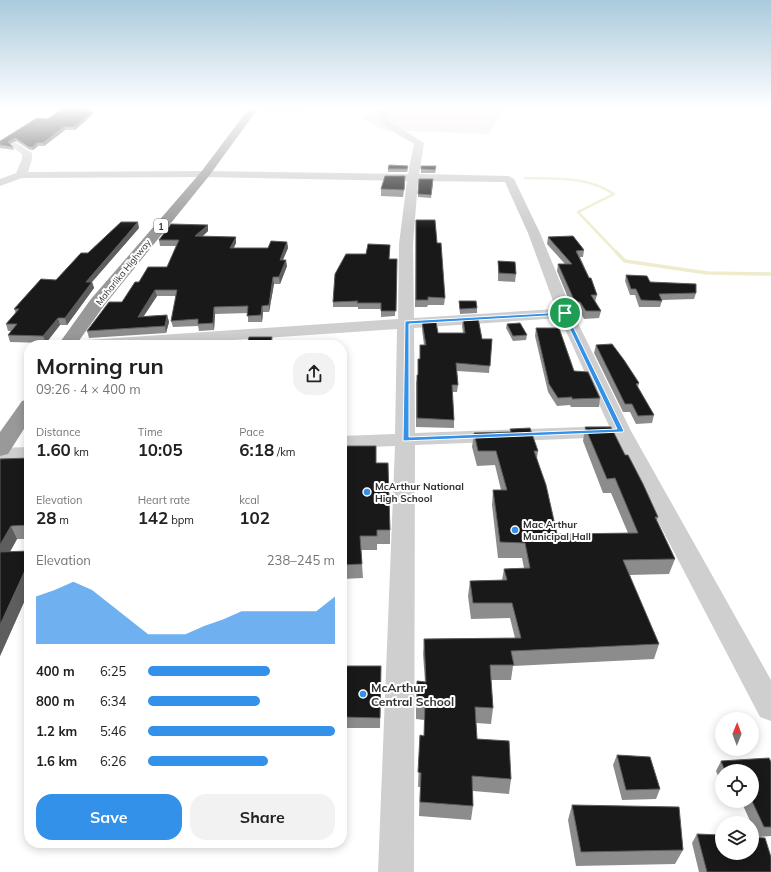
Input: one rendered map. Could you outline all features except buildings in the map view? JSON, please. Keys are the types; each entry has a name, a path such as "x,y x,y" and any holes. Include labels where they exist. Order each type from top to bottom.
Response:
{"highway":[{"name":"Maharlika Highway","path":"71,340 101,298 205,174 225,148"},
{"path":"0,449 24,413"}],"street":[{"path":"18,148 27,153 27,159 21,175"},
{"path":"396,872 405,439 406,244 417,148"},
{"path":"0,183 21,175 205,174 509,180 534,233 565,313 621,431 771,708"},
{"path":"156,340 406,322 565,313"},
{"path":"347,442 621,431"},
{"path":"0,454 24,453"}],"waterway":[{"path":"525,178 582,181 604,188 614,194 578,212 617,253"},
{"path":"617,253 625,261 707,273 771,274"}],"place":[{"name":"McArthur National High School","path":"367,492"},
{"name":"Mac Arthur Municipal Hall","path":"515,530"},
{"name":"McArthur Central School","path":"363,694"}],"route":[{"path":"565,313 621,431 405,439 406,322 565,313"}]}
